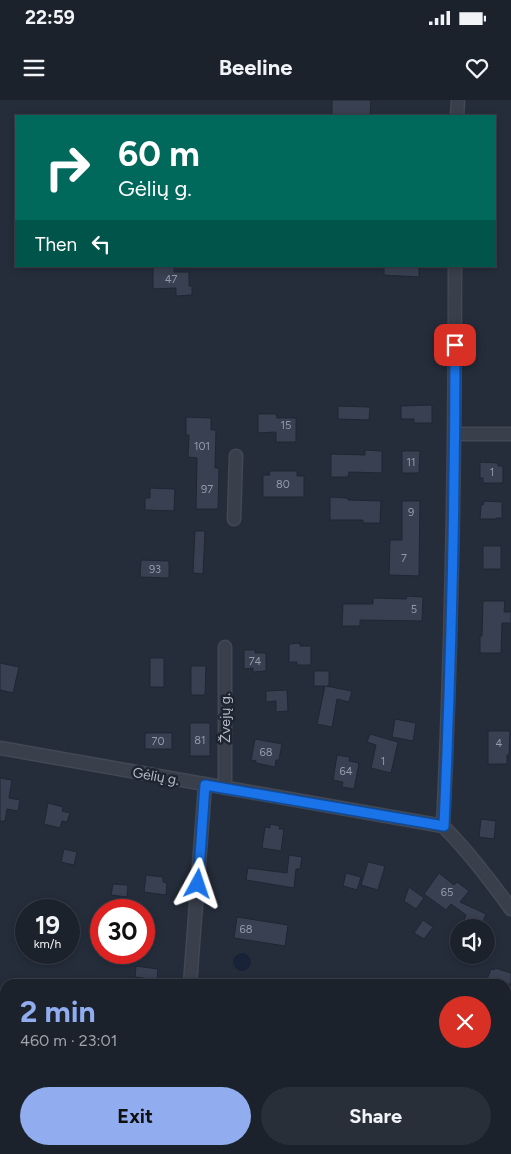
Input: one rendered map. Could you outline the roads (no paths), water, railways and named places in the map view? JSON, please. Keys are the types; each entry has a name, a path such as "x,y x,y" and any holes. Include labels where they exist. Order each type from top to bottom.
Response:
{"street":[{"path":"457,115 458,100"},
{"path":"455,267 454,434 444,826 466,850 511,909"},
{"path":"454,434 511,434"},
{"path":"234,519 236,456"},
{"name":"Žvejų g.","path":"225,647 225,788"},
{"name":"Gėlių g.","path":"0,748 444,826"},
{"path":"190,979 205,785"}],"water":[{"path":"238,953 246,953 251,958 249,969 238,971 233,966 233,958"}]}
